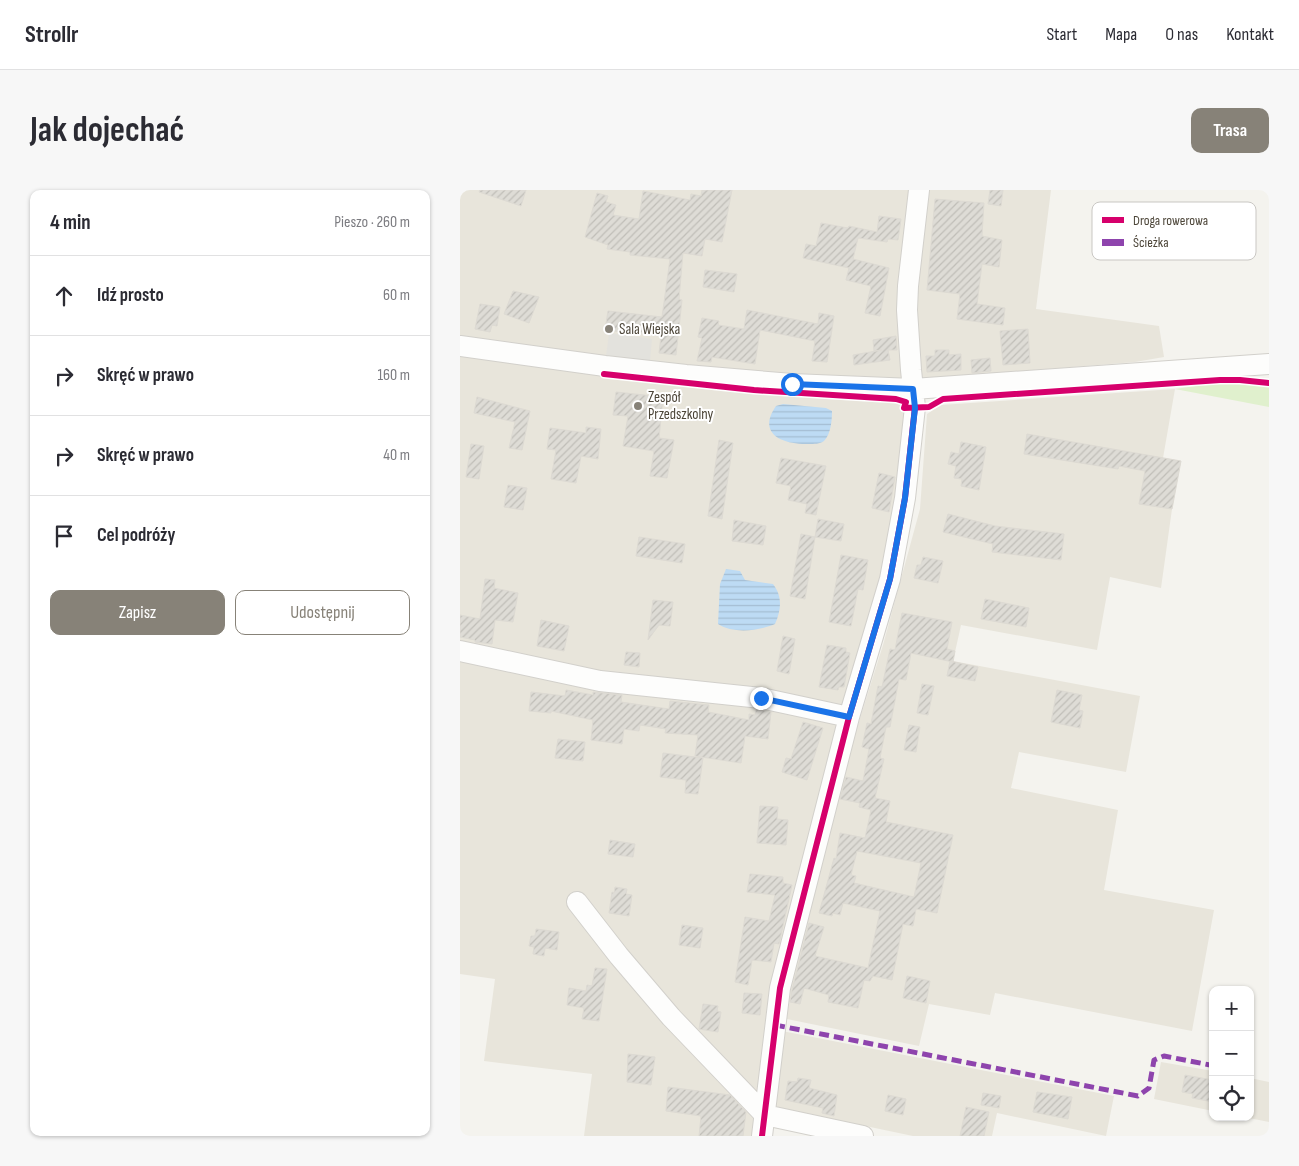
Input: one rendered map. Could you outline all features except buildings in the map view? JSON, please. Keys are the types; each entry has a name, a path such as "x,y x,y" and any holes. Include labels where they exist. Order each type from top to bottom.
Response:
{"street":[{"path":"762,1136 780,988 849,717 890,579 905,498 915,408 907,310 908,286 919,190"},
{"path":"460,346 586,364 686,375 800,384 913,389 1269,364"},
{"path":"460,651 600,681 761,698 849,717"},
{"path":"577,902 619,956 672,1016 765,1115 863,1136"}],"shaded area":[{"path":"460,190 1051,190 1036,309 1159,326 1164,357 1135,362 911,380 901,488 754,1136 584,1136 592,1074 484,1061 495,979 460,974"},
{"path":"609,333 652,339 650,361 606,356"},
{"path":"1175,389 1163,458 1181,461 1161,588 1110,577 1097,650 961,625 953,661 1140,696 1126,772 1019,752 1011,788 1118,810 1104,890 1214,910 1192,1031 995,993 990,1015 929,1004 919,1046 782,1018 852,744 883,645 920,509 927,414 941,405"},
{"path":"782,1031 1114,1096 1106,1136 997,1113 992,1136 913,1136 775,1107"},
{"path":"1161,1062 1209,1070 1209,1110 1154,1099"},
{"path":"1254,1079 1269,1082 1269,1122 1254,1119"}],"green space":[{"path":"1216,383 1269,386 1269,407 1175,389"}],"water":[{"path":"783,404 826,408 832,411 830,431 824,441 817,444 790,443 776,436 771,431 769,424 776,406"},
{"path":"726,569 740,571 745,580 773,584 780,599 779,614 775,624 761,628 738,630 718,624 720,584"}],"marked path":[{"path":"775,1025 1138,1096 1149,1088 1154,1060 1164,1056 1209,1065"}],"cycle path":[{"path":"604,374 754,390 896,399 906,402 904,408 929,407 943,399 1220,380 1269,383"},
{"path":"762,1136 780,988 849,717 890,579 905,498 915,407"}],"place":[{"name":"Sala Wiejska","path":"609,329"},
{"name":"Zespół Przedszkolny","path":"638,406"}],"route":[{"path":"761,698 849,717 890,579 905,498 915,408 913,389 792,384"}]}
